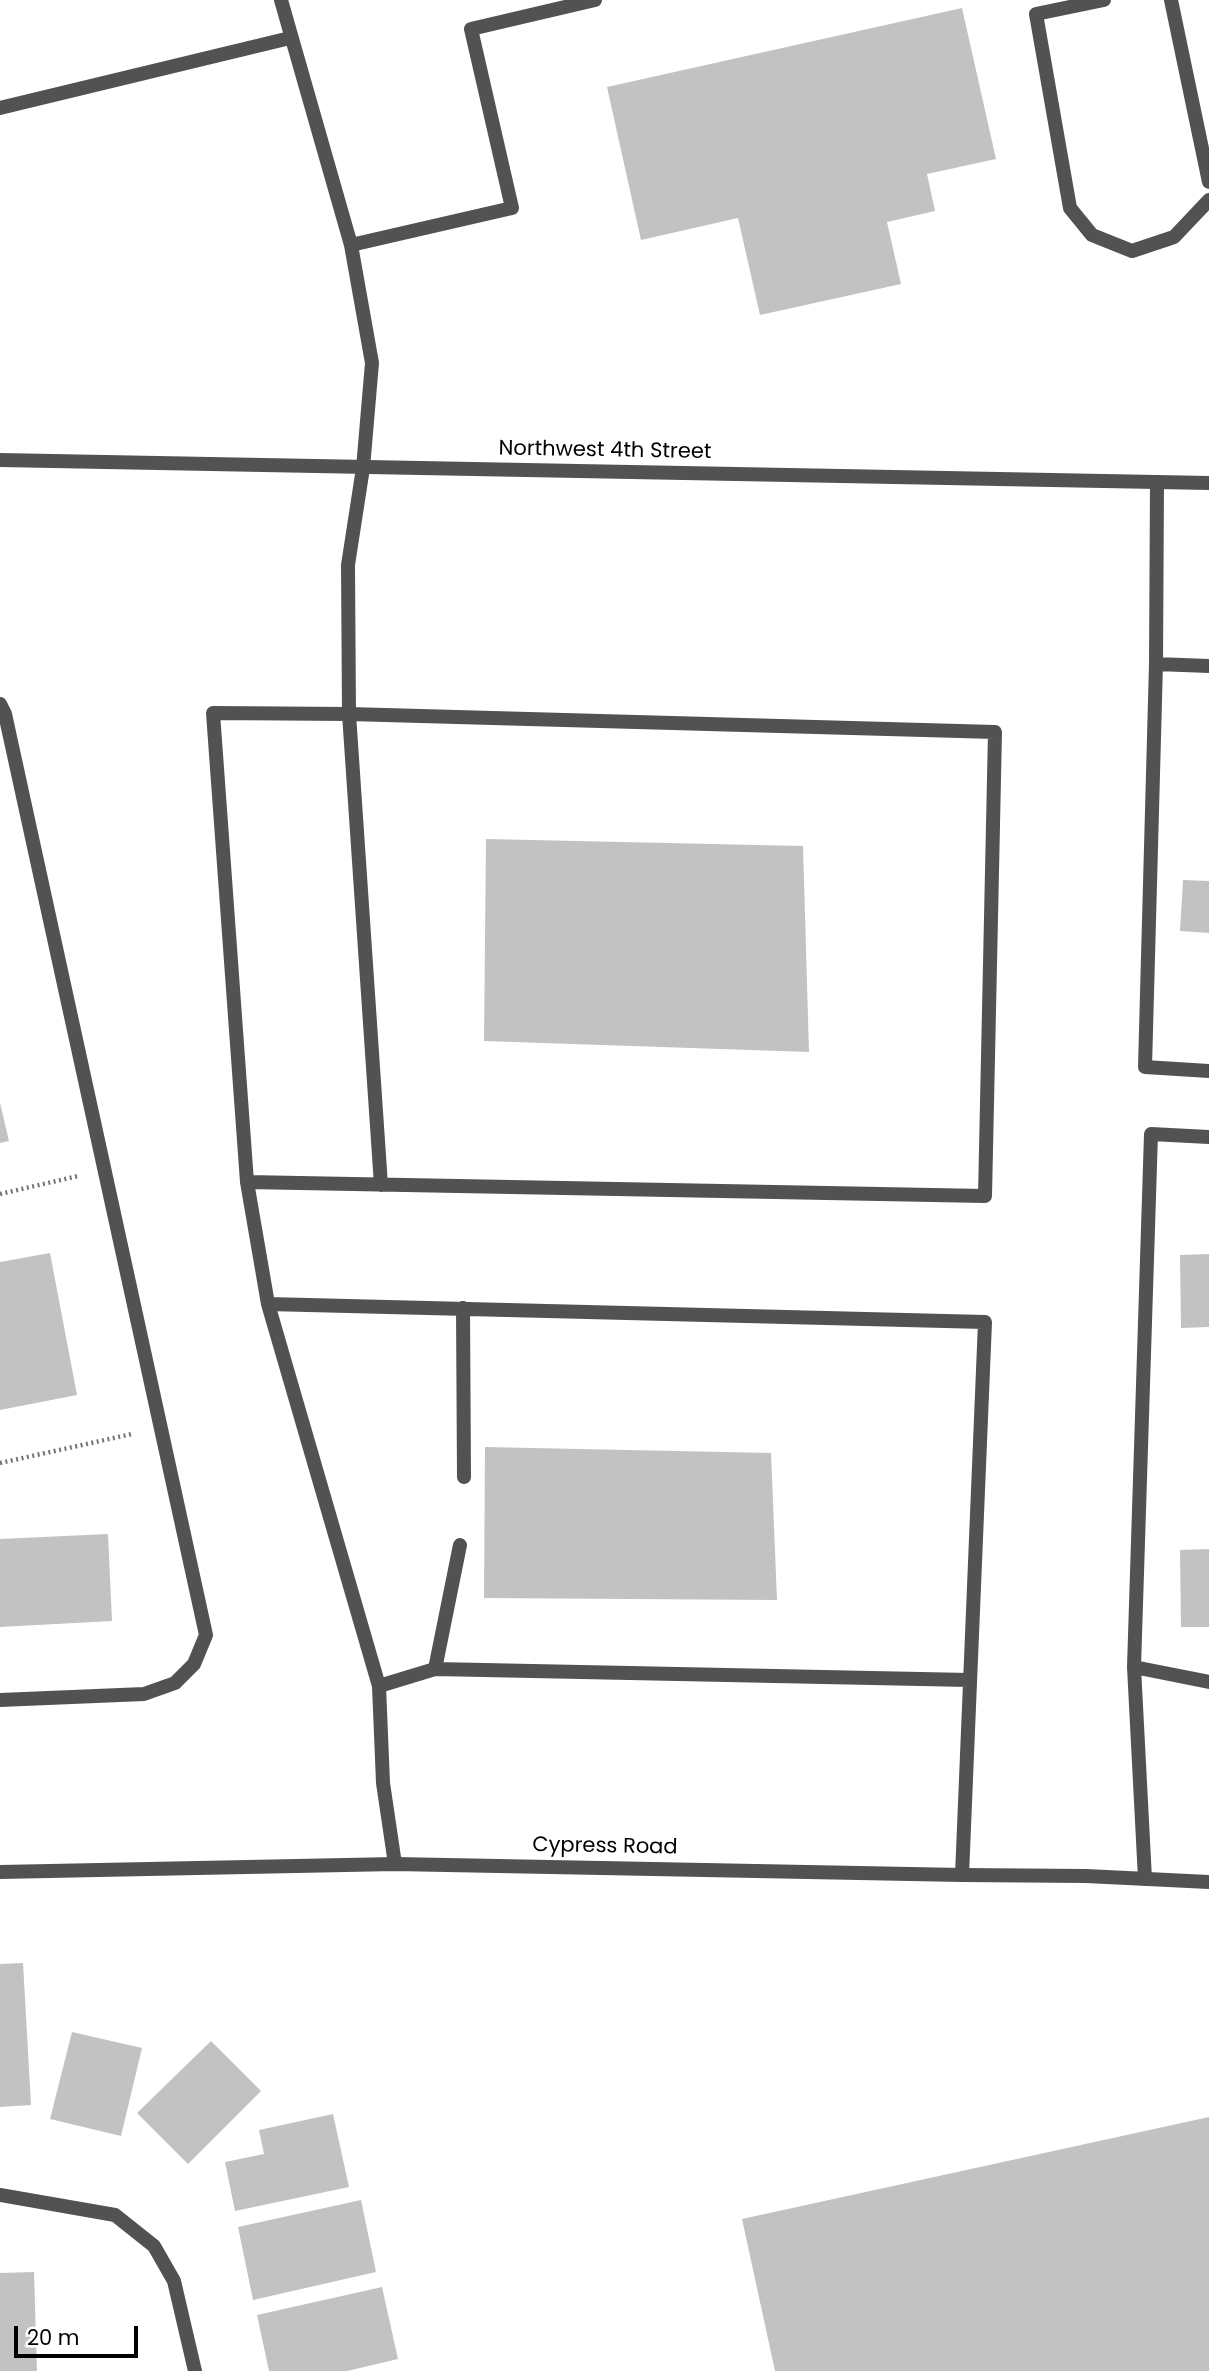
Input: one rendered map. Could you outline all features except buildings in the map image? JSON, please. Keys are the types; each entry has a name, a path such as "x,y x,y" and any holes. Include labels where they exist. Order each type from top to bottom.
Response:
{"street":[{"path":"281,0 351,245 372,363 363,468 348,565 349,714 382,1185"},
{"path":"351,245 512,208 471,29 595,0"},
{"path":"1104,0 1036,14 1070,208 1092,235 1132,251 1174,237 1209,200"},
{"path":"1171,0 1209,182"},
{"path":"0,108 290,38"},
{"name":"Northwest 4th Street","path":"0,460 1209,483"},
{"path":"1157,482 1156,664 1145,1067 1209,1071"},
{"path":"1156,664 1209,666"},
{"path":"0,705 5,714 206,1635 194,1664 175,1684 144,1694 0,1700"},
{"path":"247,1182 985,1196 995,732 349,714 213,713 247,1182 268,1304 379,1686 383,1783 395,1864"},
{"path":"1145,1879 1134,1667 1151,1134 1209,1137"},
{"path":"268,1304 985,1322 962,1875"},
{"path":"463,1308 464,1477"},
{"path":"435,1669 460,1545"},
{"path":"1134,1667 1209,1682"},
{"path":"379,1686 435,1669 969,1680"},
{"name":"Cypress Road","path":"0,1872 395,1864 1086,1876 1209,1882"},
{"path":"0,2195 115,2215 154,2246 174,2281 195,2371"}],"path":[{"path":"0,1194 104,1170"},
{"path":"0,1462 161,1427"}]}
